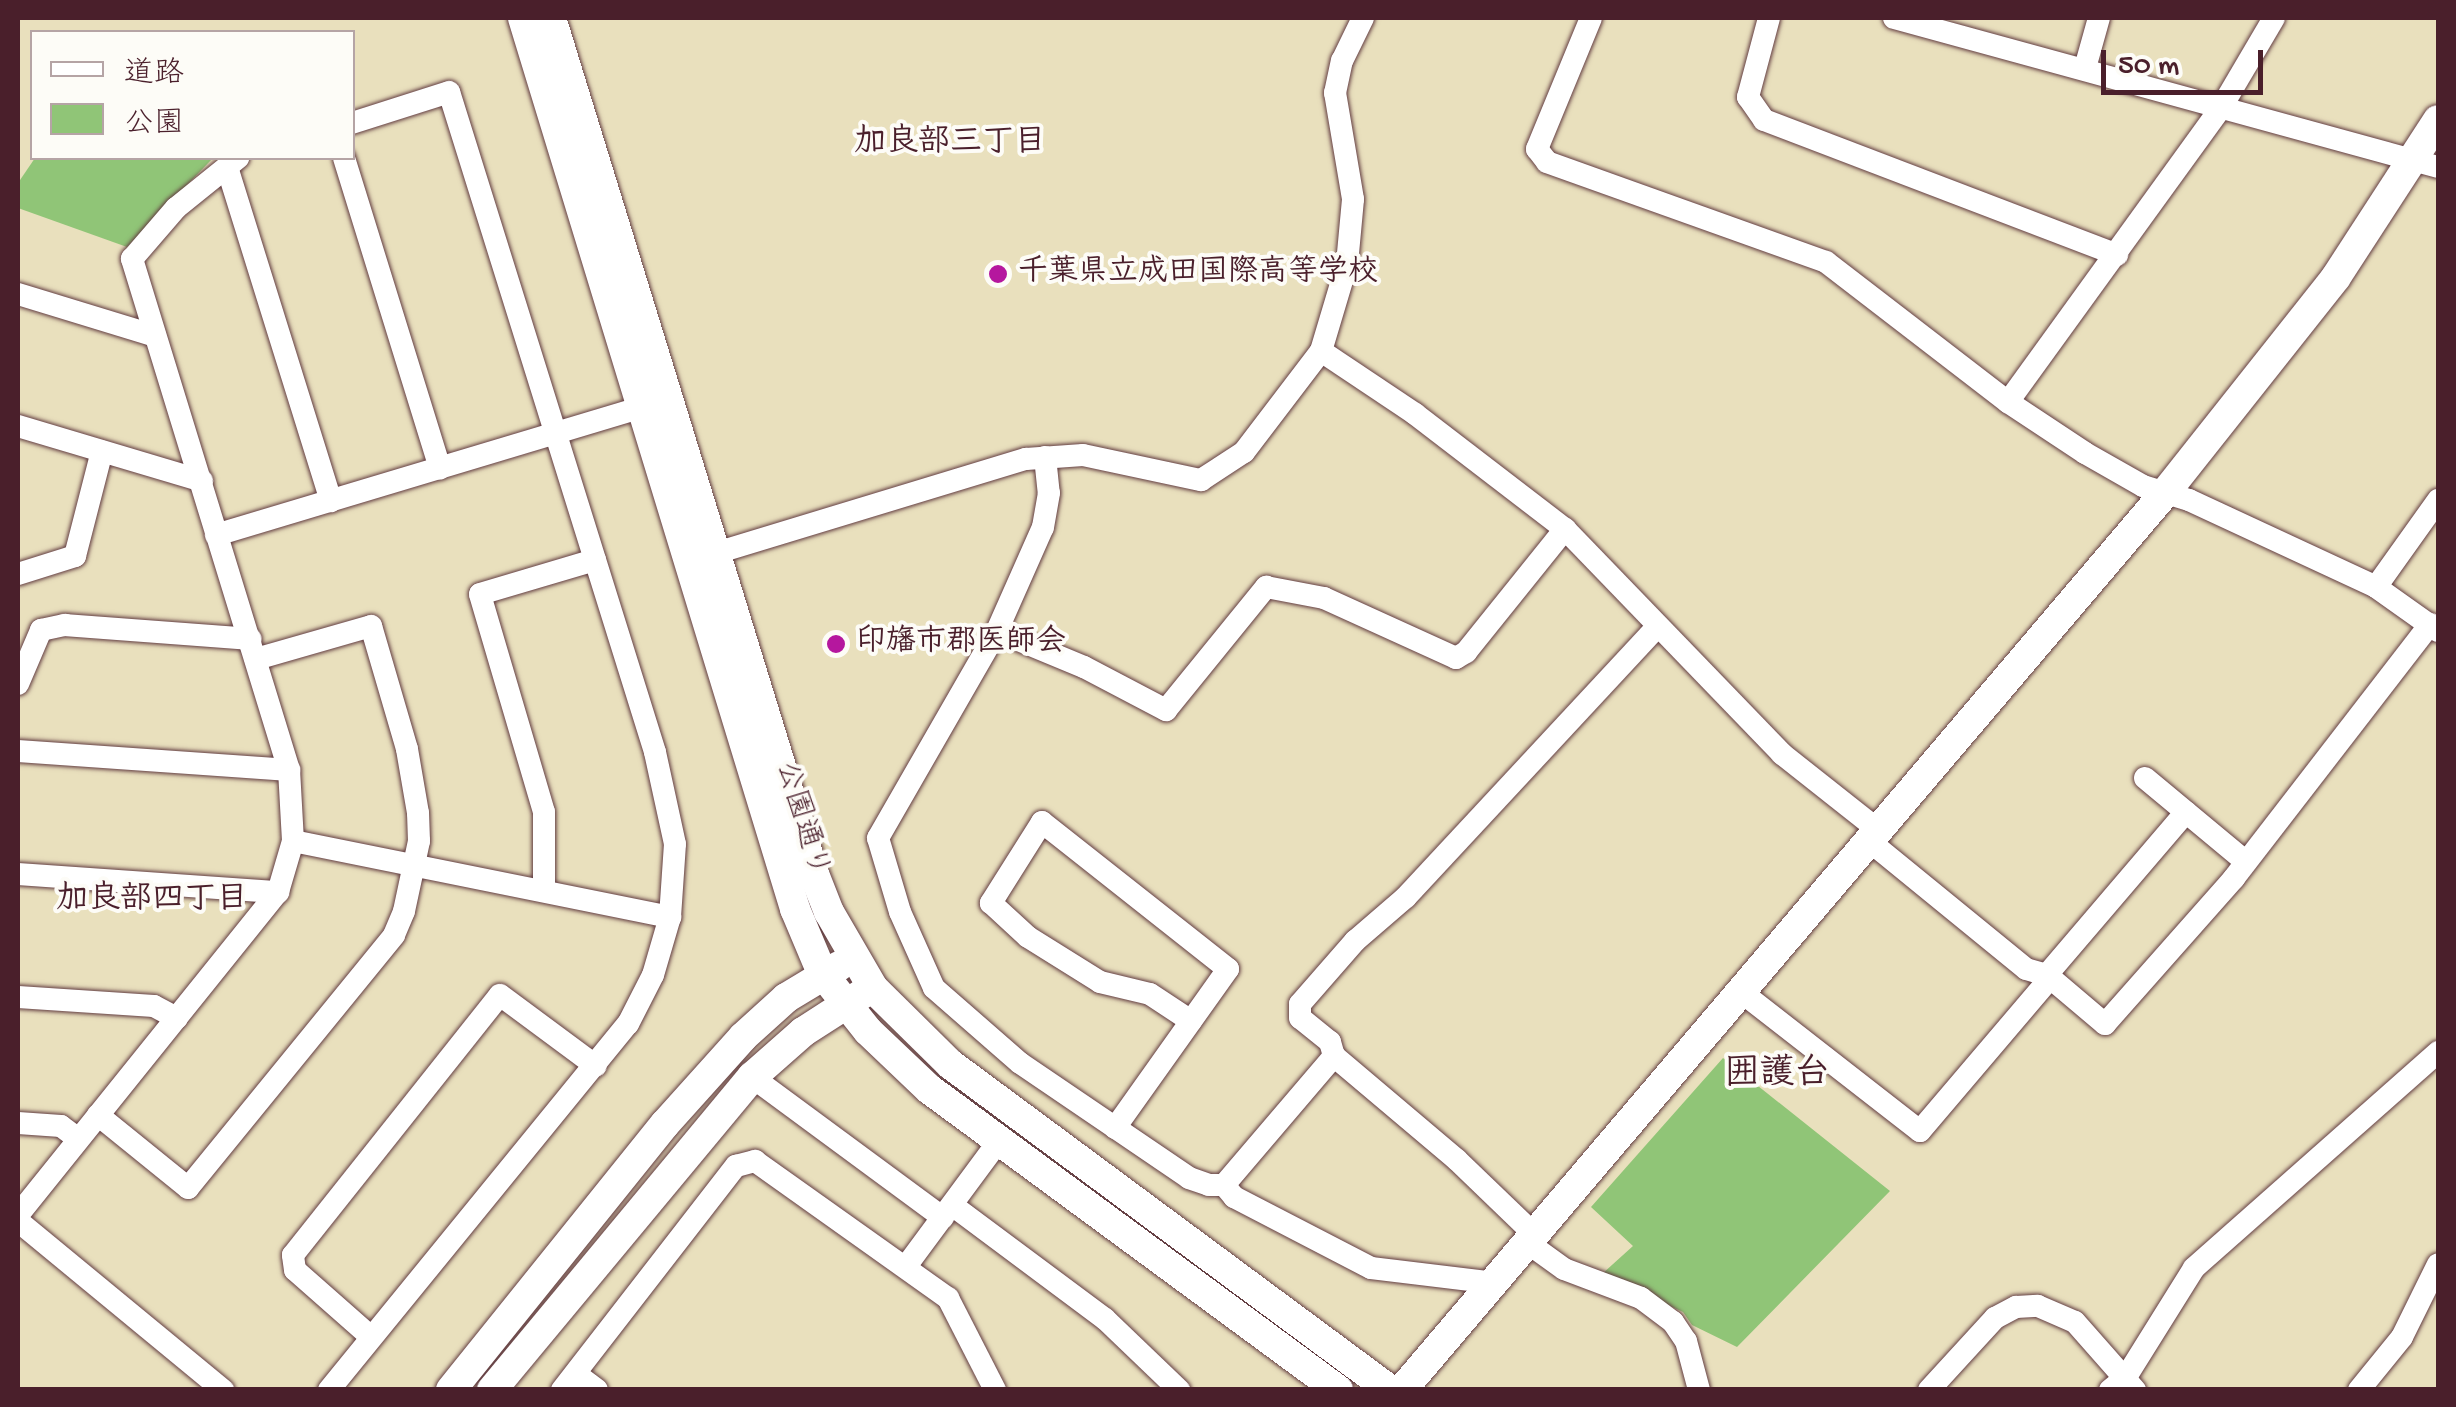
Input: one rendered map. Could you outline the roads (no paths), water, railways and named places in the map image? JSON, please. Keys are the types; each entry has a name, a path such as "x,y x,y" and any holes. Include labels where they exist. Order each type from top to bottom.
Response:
{"street":[{"name":"公園通り","path":"522,18 655,403 716,553 814,874 873,988 950,1064 1390,1390"},
{"name":"公園通り","path":"551,18 795,910 822,973 844,1004 929,1089 1338,1390"},
{"path":"716,553 1026,458 1083,454 1201,480 1244,452 1321,351 1347,264 1353,198 1335,93 1342,61 1363,18"},
{"path":"1321,351 1415,414 1565,529 1782,754 2026,969 2048,977 2105,1024 2246,862 2434,628 2376,587 2189,500 2164,493 2085,453 2008,402 1826,262 1547,162 1536,149 1592,18"},
{"path":"1769,18 1748,97 1764,120 2117,256"},
{"path":"1894,18 2426,164"},
{"path":"2085,68 2099,18"},
{"path":"2008,402 2221,108 2274,18"},
{"path":"329,1390 628,1024 653,975 670,917 674,844 668,808 595,560 449,92 355,122"},
{"path":"1402,1390 2164,493 2426,164 2438,120"},
{"path":"345,160 440,468"},
{"path":"223,1390 18,1218 278,892 293,840 289,770 132,259 176,208 233,162 331,500"},
{"path":"18,294 156,336"},
{"path":"216,535 655,403"},
{"path":"18,426 202,481"},
{"path":"18,574 75,556 102,451"},
{"path":"1045,457 1049,492 1042,526 996,631 878,838 900,912 934,988 1001,1050 1189,1178 1224,1184 1234,1197 1371,1268 1495,1284"},
{"path":"2376,587 2438,500"},
{"path":"996,631 1084,667 1166,710 1266,587 1324,598 1456,658 1466,652 1565,529"},
{"path":"18,557 41,564"},
{"path":"544,891 544,812 480,594 595,560"},
{"path":"18,684 41,630 65,626 253,649 370,626 414,780 419,841 394,935 188,1188 98,1116"},
{"path":"1658,626 1406,897 1355,940 1300,1004 1300,1018 1330,1042 1334,1056 1457,1160 1564,1269 1641,1298 1673,1322 1686,1341 1699,1390"},
{"path":"18,751 289,770"},
{"path":"2144,778 2246,862"},
{"path":"1740,991 1920,1131 2186,812"},
{"path":"1116,1128 1228,969 1042,822 991,903 1028,937 1100,982 1150,994 1191,1021"},
{"path":"293,840 670,917"},
{"path":"18,874 278,892"},
{"path":"451,1390 664,1124 743,1037 822,973 856,958"},
{"path":"492,1390 752,1078 803,1032 873,988"},
{"path":"372,1337 295,1270 293,1254 500,995 596,1066"},
{"path":"18,997 154,1006 177,1018"},
{"path":"1929,1390 1995,1318 2016,1307 2038,1306 2076,1322 2124,1385 2194,1268 2438,1052"},
{"path":"1224,1184 1334,1056"},
{"path":"752,1078 1105,1319 1179,1390"},
{"path":"18,1123 61,1126 78,1139"},
{"path":"907,1265 998,1142"},
{"path":"597,1390 569,1382 736,1166 745,1162 765,1165 948,1298 971,1350 995,1390"},
{"path":"2359,1390 2402,1338 2438,1264"}],"place":[{"name":"千葉県立成田国際高等学校","path":"998,274"},
{"name":"印旛市郡医師会","path":"836,644"}],"district":[{"name":"加良部三丁目","path":"950,144"},
{"name":"加良部四丁目","path":"152,901"},
{"name":"囲護台","path":"1777,1076"}]}
